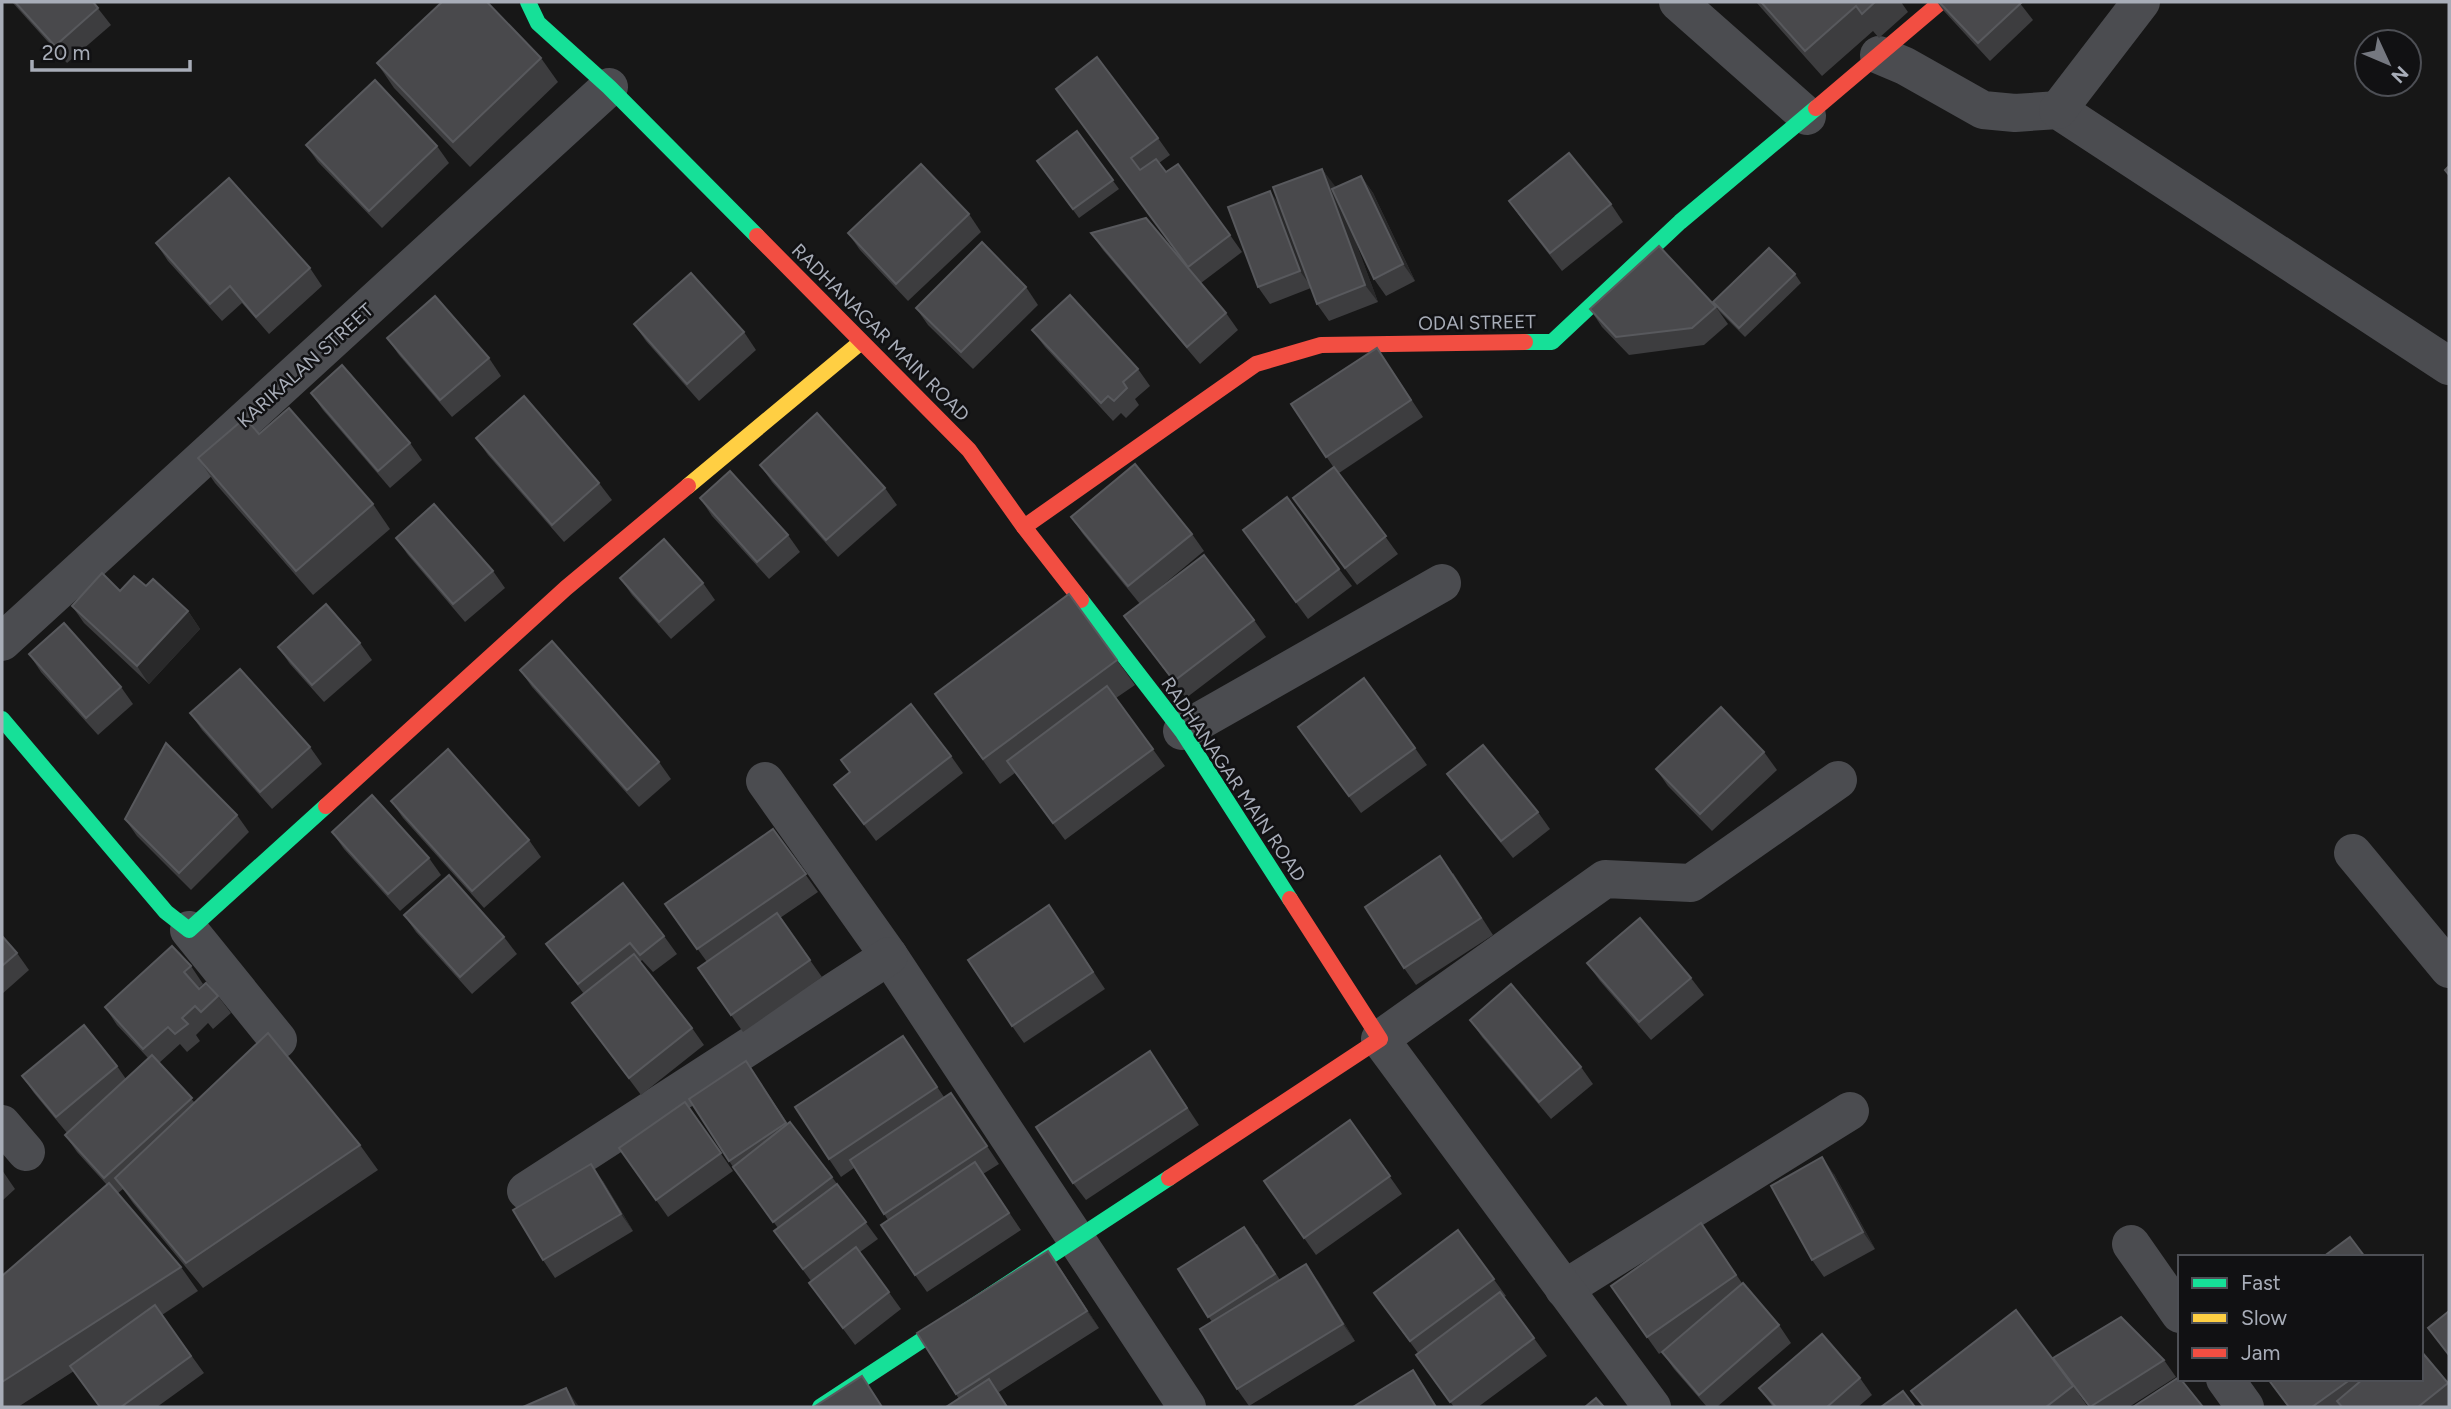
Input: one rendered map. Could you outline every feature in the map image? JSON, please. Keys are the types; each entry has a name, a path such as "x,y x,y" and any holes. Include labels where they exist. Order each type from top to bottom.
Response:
{"street":[{"name":"RADHANAGAR MAIN ROAD","path":"528,2 538,23 609,87 970,450 1024,527 1182,731 1380,1039"},
{"path":"1678,2 1807,116"},
{"name":"ODAI STREET","path":"1024,527 1256,364 1321,345 1552,342 1680,222 1941,2"},
{"path":"2058,110 2141,2"},
{"path":"1879,55 1905,66 1983,110 2015,113 2058,110 2449,366"},
{"name":"KARIKALAN STREET","path":"2,642 609,87"},
{"path":"189,930 566,588 861,342"},
{"path":"1182,731 1442,583"},
{"path":"2,719 166,912 189,930 278,1040"},
{"path":"820,1407 1380,1039 1605,879 1691,883 1838,780"},
{"path":"765,781 889,956 1187,1407"},
{"path":"2353,853 2449,969"},
{"path":"526,1191 889,956"},
{"path":"1380,1039 1652,1407"},
{"path":"1564,1289 1850,1111"},
{"path":"2131,1244 2178,1311"},
{"path":"2226,1381 2245,1407"}],"building":[{"path":"15,2 93,2 98,8 55,46"},
{"path":"442,2 487,2 541,58 453,142 377,63"},
{"path":"1761,2 1875,2 1862,14 1856,6 1805,51"},
{"path":"1939,2 2019,2 2021,3 1978,43"},
{"path":"1097,57 1158,138 1131,158 1140,170 1156,159 1166,172 1178,164 1230,235 1188,267 1056,89"},
{"path":"375,80 437,146 369,211 306,145"},
{"path":"1077,131 1113,180 1073,209 1037,161"},
{"path":"1569,153 1611,204 1550,253 1509,201"},
{"path":"921,164 969,214 896,284 848,233"},
{"path":"1322,169 1365,285 1317,304 1273,187"},
{"path":"1361,176 1403,264 1374,279 1332,189"},
{"path":"229,178 310,268 256,317 230,286 210,304 156,243"},
{"path":"1270,191 1300,271 1258,287 1228,207"},
{"path":"1146,218 1226,313 1187,347 1091,233"},
{"path":"982,242 1026,287 961,352 916,308"},
{"path":"1659,246 1716,307 1692,328 1616,337 1590,309"},
{"path":"1769,248 1795,274 1739,328 1713,302"},
{"path":"691,273 744,332 687,384 634,324"},
{"path":"1070,295 1138,369 1123,382 1127,388 1114,401 1108,396 1101,403 1032,330"},
{"path":"435,296 489,358 440,400 387,338"},
{"path":"1377,348 1411,400 1326,457 1291,404"},
{"path":"342,365 410,443 378,471 311,393"},
{"path":"524,396 599,483 552,525 476,438"},
{"path":"289,408 373,504 296,571 198,458 245,418 259,434"},
{"path":"817,413 885,488 826,540 760,465"},
{"path":"1135,464 1192,534 1128,586 1071,517"},
{"path":"1334,467 1386,536 1345,568 1293,498"},
{"path":"730,471 788,535 757,562 700,498"},
{"path":"1287,497 1339,569 1296,602 1243,530"},
{"path":"434,504 493,571 453,604 396,538"},
{"path":"664,539 703,583 659,622 620,578"},
{"path":"1204,555 1254,620 1174,681 1124,616"},
{"path":"102,573 120,591 134,576 146,586 153,579 188,611 137,666 72,606"},
{"path":"1069,594 1117,660 983,759 935,694"},
{"path":"326,604 360,643 312,685 278,647"},
{"path":"64,623 121,687 86,718 29,654"},
{"path":"552,641 659,762 627,790 520,670"},
{"path":"240,669 310,747 260,792 190,713"},
{"path":"1364,678 1415,748 1349,796 1298,727"},
{"path":"1107,686 1153,749 1053,823 1007,761"},
{"path":"911,704 951,756 864,824 834,785 850,772 841,760"},
{"path":"1721,707 1764,752 1700,814 1656,769"},
{"path":"166,743 237,815 179,873 125,819"},
{"path":"1483,745 1538,812 1501,841 1447,774"},
{"path":"448,749 529,840 472,891 391,801"},
{"path":"372,795 429,858 388,894 332,832"},
{"path":"773,829 806,874 697,949 665,904"},
{"path":"1440,856 1481,918 1404,968 1365,907"},
{"path":"449,875 504,937 460,977 404,915"},
{"path":"623,883 664,936 640,955 630,943 578,984 546,944"},
{"path":"1049,905 1093,972 1012,1026 968,960"},
{"path":"777,913 810,960 731,1015 698,968"},
{"path":"1640,918 1691,978 1639,1022 1587,963"},
{"path":"2,936 17,953 2,966"},
{"path":"172,946 191,966 184,972 199,989 206,983 218,996 201,1012 195,1006 182,1018 188,1024 175,1034 168,1027 143,1049 105,1007"},
{"path":"634,954 692,1028 629,1078 572,1003"},
{"path":"1511,984 1581,1067 1539,1102 1470,1020"},
{"path":"84,1025 117,1066 56,1117 22,1076"},
{"path":"268,1033 360,1145 186,1263 115,1178"},
{"path":"903,1036 937,1087 829,1159 795,1107"},
{"path":"1150,1051 1187,1108 1073,1183 1036,1127"},
{"path":"152,1055 192,1098 104,1178 65,1135"},
{"path":"746,1061 786,1123 729,1161 689,1099"},
{"path":"951,1093 987,1146 884,1214 850,1160"},
{"path":"685,1102 721,1153 656,1200 619,1148"},
{"path":"1350,1120 1390,1176 1304,1238 1264,1181"},
{"path":"790,1122 832,1177 773,1222 733,1167"},
{"path":"1822,1157 1863,1232 1812,1260 1771,1186"},
{"path":"975,1162 1009,1213 915,1275 881,1225"},
{"path":"591,1164 621,1214 543,1260 513,1210"},
{"path":"109,1183 181,1267 2,1382 2,1276"},
{"path":"837,1184 866,1222 803,1269 774,1231"},
{"path":"1701,1223 1736,1275 1647,1337 1611,1286"},
{"path":"1244,1227 1275,1274 1208,1317 1178,1269"},
{"path":"1458,1230 1494,1279 1410,1341 1374,1293"},
{"path":"2350,1237 2364,1255 2326,1255"},
{"path":"856,1247 889,1292 843,1328 809,1283"},
{"path":"1048,1251 1087,1311 956,1394 917,1333"},
{"path":"1306,1264 1343,1324 1237,1389 1200,1329"},
{"path":"1743,1283 1779,1325 1699,1395 1662,1352"},
{"path":"1500,1292 1534,1338 1450,1402 1416,1355"},
{"path":"155,1305 191,1356 121,1407 100,1407 70,1366"},
{"path":"2016,1310 2073,1386 2046,1407 1924,1407 1911,1391"},
{"path":"2449,1311 2449,1355 2428,1328"},
{"path":"2121,1317 2164,1360 2090,1407 2053,1358"},
{"path":"1822,1334 1860,1378 1827,1407 1776,1407 1759,1388"},
{"path":"2423,1353 2448,1383 2418,1407 2342,1407 2337,1401 2361,1381 2423,1381"},
{"path":"1413,1370 1436,1407 1353,1407"},
{"path":"862,1376 882,1407 814,1407"},
{"path":"2178,1378 2178,1381 2182,1381 2203,1407 2133,1407"},
{"path":"989,1379 1007,1407 946,1407"},
{"path":"2270,1381 2348,1381 2312,1407 2289,1407"},
{"path":"566,1388 575,1407 523,1407"},
{"path":"1903,1391 1915,1407 1881,1407"},
{"path":"1596,1398 1604,1407 1585,1407"}],"traffic: fast":[{"path":"528,2 538,23 609,87 757,236"},
{"path":"1525,342 1552,342 1680,222 1816,108"},
{"path":"1081,600 1182,731 1290,899"},
{"path":"2,719 166,912 189,930 326,806"},
{"path":"820,1407 1169,1178"}],"traffic: slow":[{"path":"688,486 861,342"}],"traffic: jam":[{"path":"1816,108 1941,2"},
{"path":"757,236 969,450 1081,600"},
{"path":"1024,527 1256,364 1321,345 1525,342"},
{"path":"326,806 566,588 688,486"},
{"path":"1169,1178 1380,1039 1290,899"}]}
